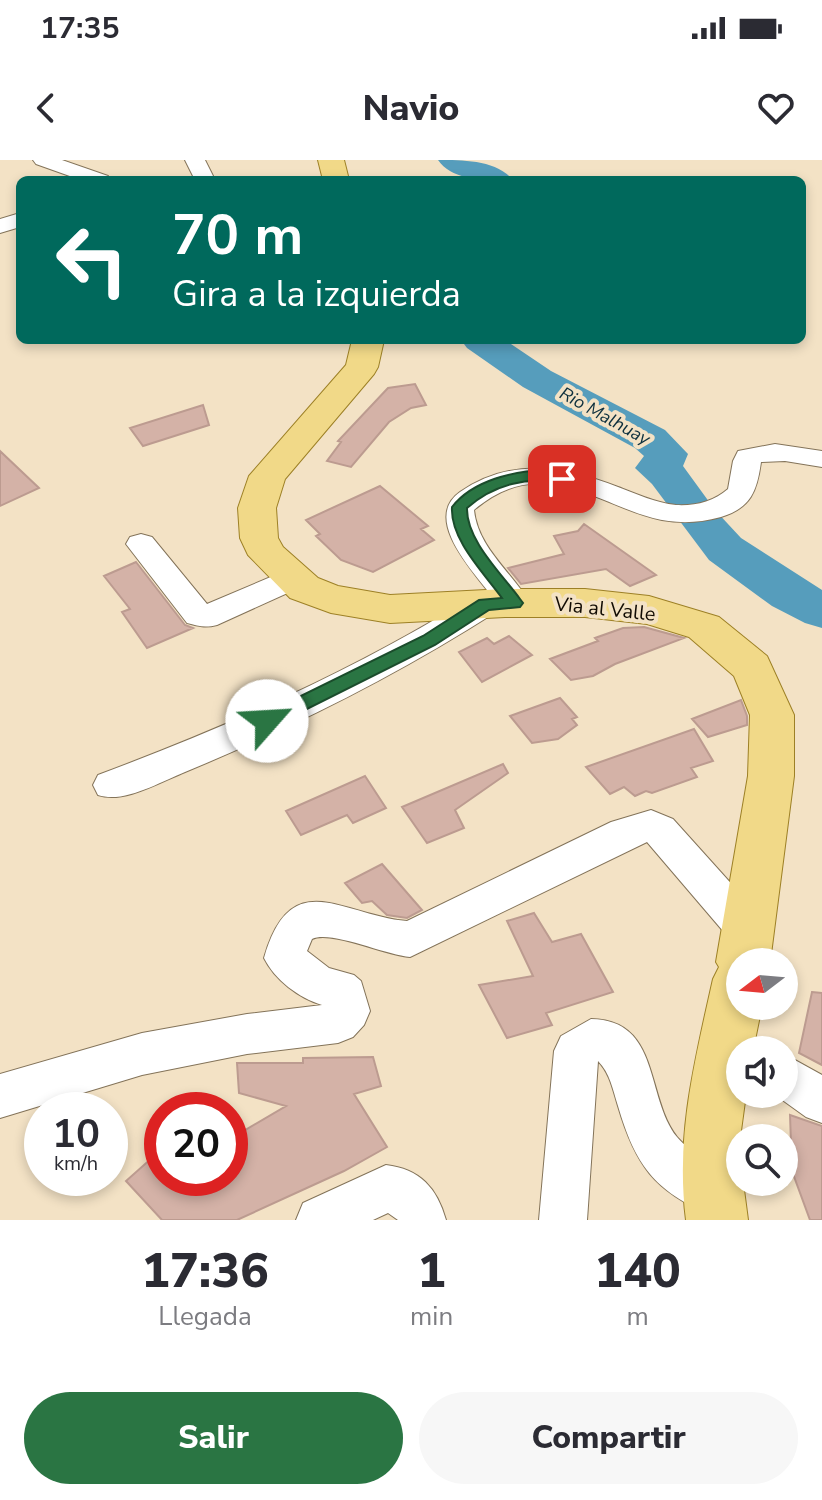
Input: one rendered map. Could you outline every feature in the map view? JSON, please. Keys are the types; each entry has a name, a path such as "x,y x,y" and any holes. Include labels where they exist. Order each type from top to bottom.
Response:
{"main road":[{"name":"Via al Valle","path":"367,344 362,367 267,476 257,508 259,538 268,555 304,588 331,599 390,609 585,603 649,610 704,627 752,667 772,715 771,776 745,948"},
{"name":"Via al Valle","path":"714,1206 714,1104 726,1074"}],"street":[{"path":"43,160 89,176"},
{"path":"111,785 213,748 500,604 459,519 459,507 469,498 517,476 546,475 578,483 650,510 688,514 713,510 732,502 743,488 744,466 748,457 760,453 789,452 822,459"},
{"path":"141,544 198,615 206,617 215,616 292,579"},
{"path":"0,1096 142,1054 247,1034 338,1023 349,1011 346,995 339,989 319,985 285,958 288,937 295,927 325,917 343,920 382,936 410,939 624,833 651,825 660,830 737,948"},
{"path":"563,1220 576,1051 591,1040 614,1046 635,1086 656,1147 714,1206"},
{"path":"798,1085 822,1101"},
{"path":"320,1220 386,1189 408,1195 415,1202 422,1220"}],"building":[{"path":"415,384 426,405 411,408 389,422 351,467 327,461 341,442 338,441 388,388"},
{"path":"203,405 209,425 143,446 130,428"},
{"path":"0,451 39,488 0,506"},
{"path":"380,486 428,526 421,529 434,540 373,572 341,560 316,536 320,534 306,520"},
{"path":"584,524 656,575 630,586 606,569 521,584 508,568 564,554 554,536 578,531"},
{"path":"136,562 185,625 193,628 147,648 122,612 130,609 104,576"},
{"path":"644,627 684,638 615,664 593,676 571,680 550,659 623,628"},
{"path":"509,636 532,655 482,682 459,652 487,638 494,644"},
{"path":"560,698 577,717 572,719 577,725 558,739 532,743 510,716"},
{"path":"741,700 747,725 708,737 692,719"},
{"path":"694,729 713,761 691,768 697,777 652,793 646,791 635,796 624,787 610,794 586,767"},
{"path":"503,764 508,773 455,810 464,828 427,843 402,807"},
{"path":"365,776 386,808 353,823 347,815 301,835 286,811"},
{"path":"382,864 422,910 407,918 387,915 372,901 362,903 345,883"},
{"path":"534,913 552,942 581,934 613,992 546,1013 552,1025 507,1038 479,985 533,976 507,921"},
{"path":"812,992 822,993 822,1065 799,1053"},
{"path":"373,1057 381,1086 354,1094 387,1147 344,1171 237,1220 162,1220 128,1183 128,1179 144,1165 144,1196 248,1196 248,1128 286,1106 248,1095 248,1092 239,1092 237,1063 303,1063 303,1058"},
{"path":"790,1115 822,1126 822,1220 810,1220 798,1187 798,1124 790,1124"}],"waterway":[{"name":"Rio Malhuay","path":"453,160 491,176"},
{"name":"Rio Malhuay","path":"486,344 537,379 650,439 667,454 666,460 656,468 667,475 693,510"},
{"name":"Rio Malhuay","path":"702,521 725,549 789,594 822,611"}],"route":[{"path":"267,721 429,641 485,604 514,603 476,550 459,519 459,507 469,498 517,476 546,475 562,479"}]}
